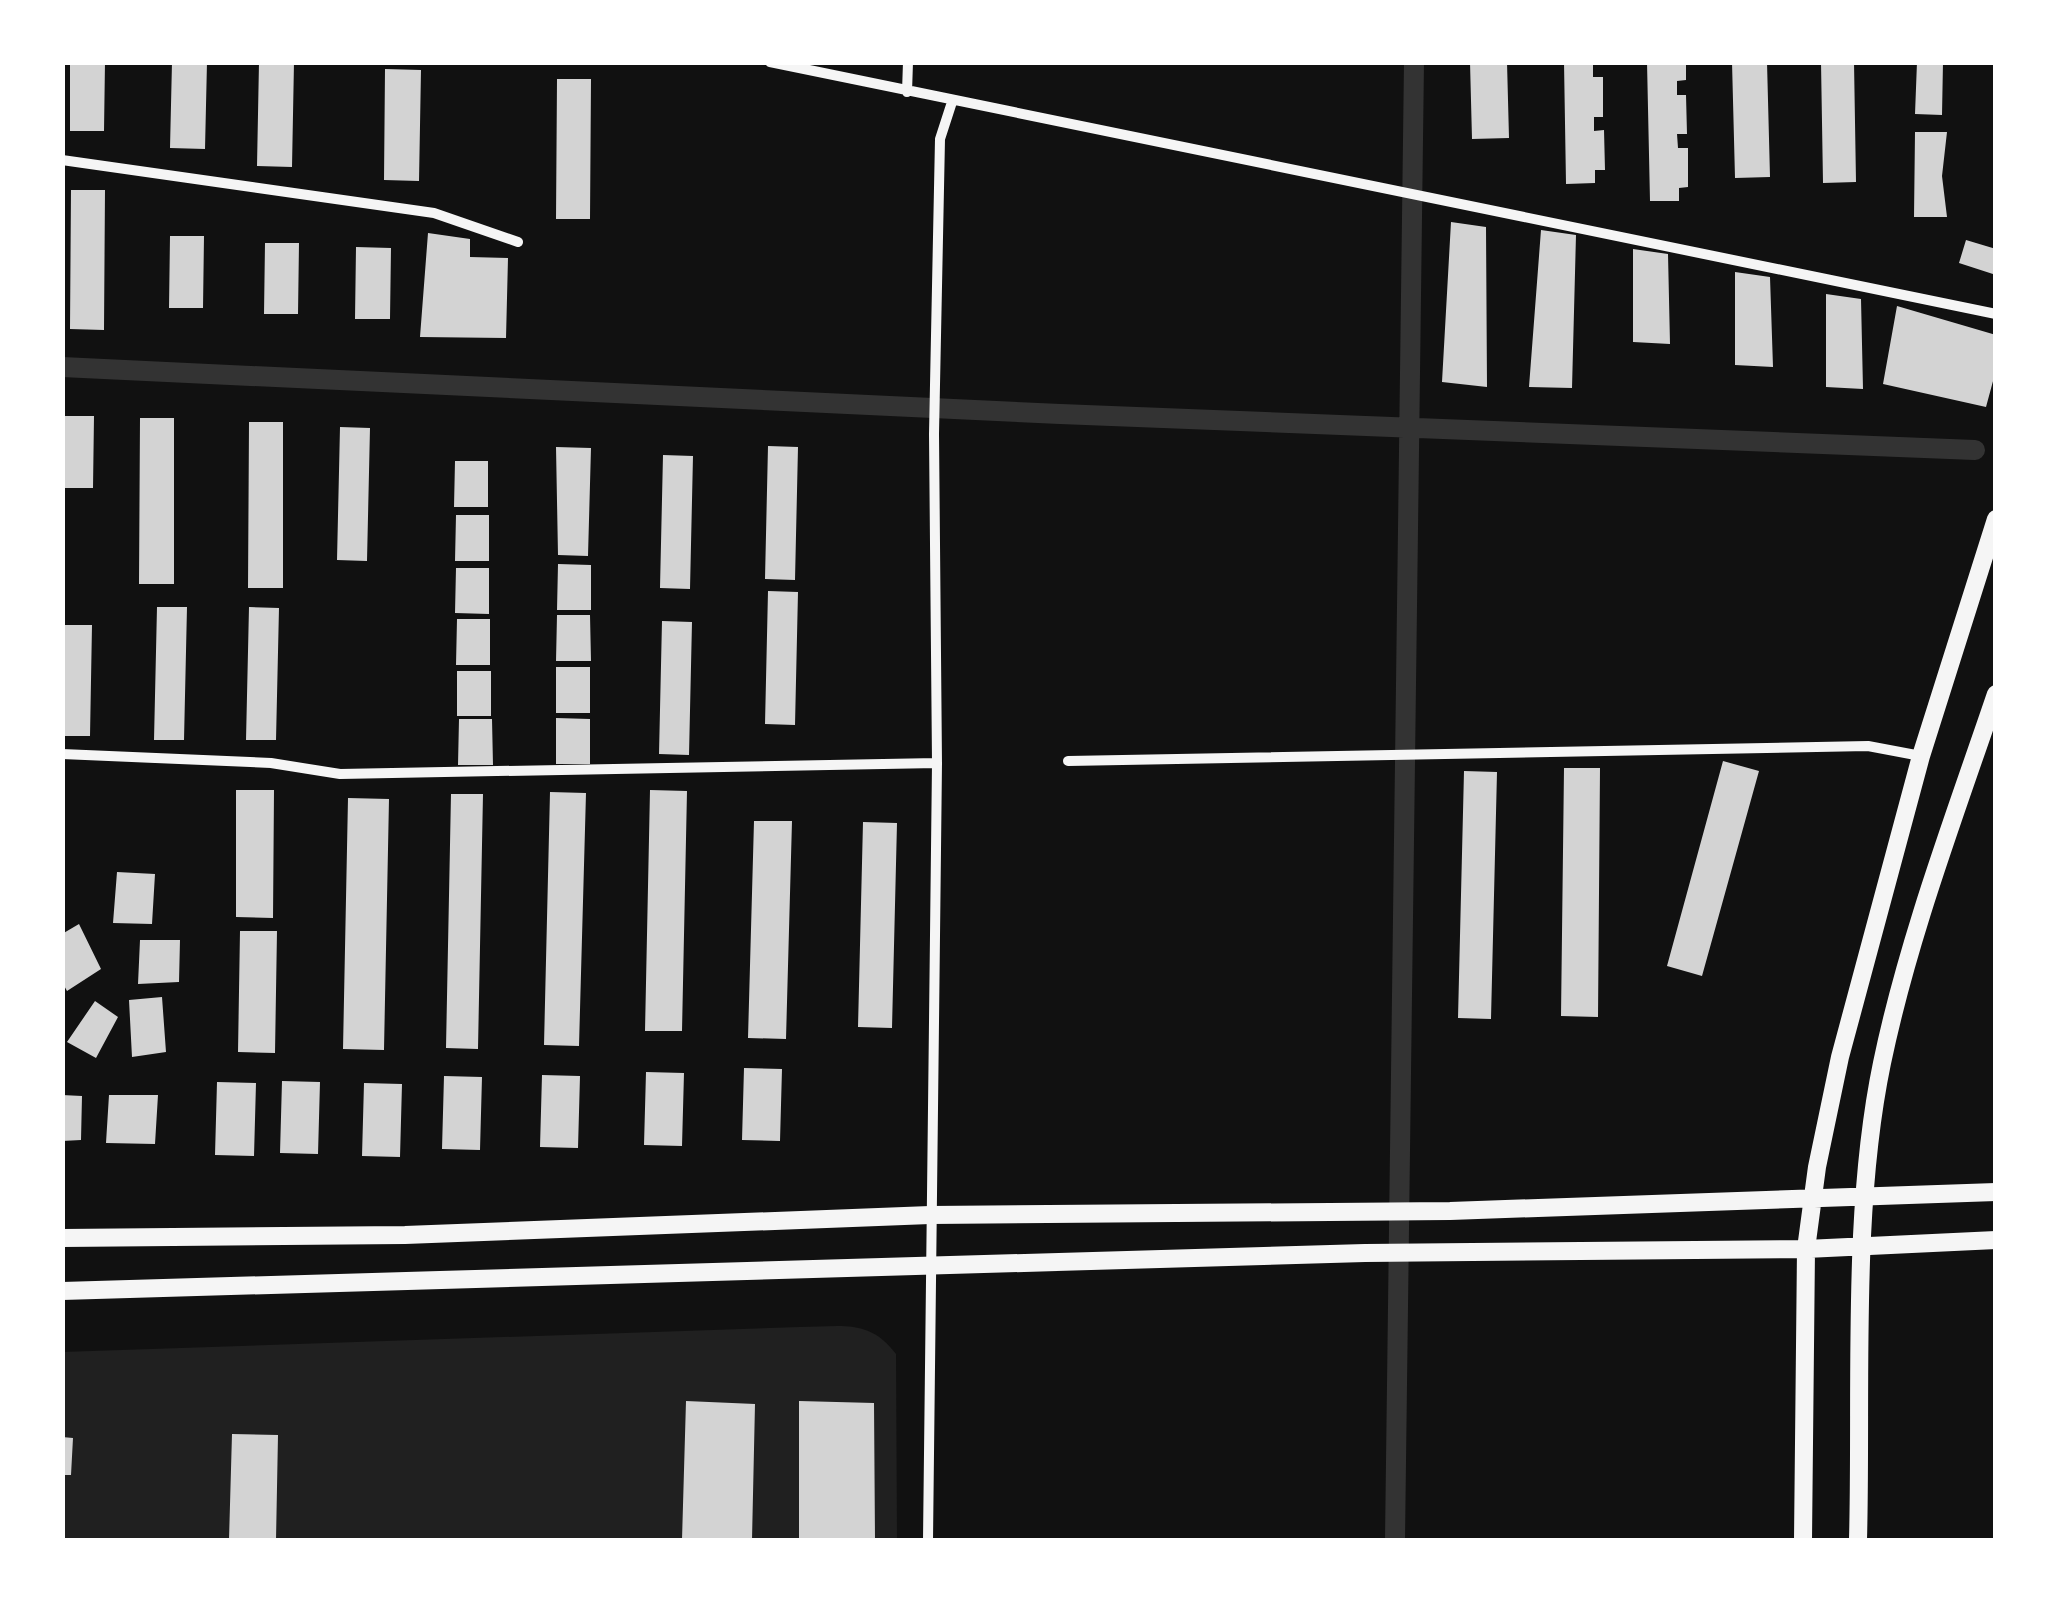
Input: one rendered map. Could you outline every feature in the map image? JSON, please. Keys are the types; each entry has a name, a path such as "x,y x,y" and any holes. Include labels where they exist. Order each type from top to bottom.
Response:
{"main road":[{"path":"1803,1540 1806,1249 1812,1196 1840,1057 1921,756 1996,519"},
{"path":"1858,1540 1864,1246 1882,1065 1910,954 1996,694"},
{"path":"62,1238 405,1235 930,1215 1362,1212 1996,1192"},
{"path":"62,1291 1365,1252 1806,1249 1996,1240"}],"street":[{"path":"770,62 1996,314"},
{"path":"907,92 908,62"},
{"path":"928,1540 937,764 934,434 940,138 952,102"},
{"path":"62,160 434,213 518,242"},
{"path":"1068,761 1868,746 1921,756"},
{"path":"62,754 271,763 340,774 937,764"}],"shaded area":[{"path":"841,1326 875,1335 896,1354 897,1540 63,1540 62,1352"}],"building":[{"path":"70,62 105,62 104,131 70,131"},
{"path":"172,62 207,62 205,149 170,148"},
{"path":"259,62 294,62 292,167 257,166"},
{"path":"1470,62 1507,62 1509,138 1472,139"},
{"path":"1564,62 1593,62 1593,77 1603,77 1603,117 1594,117 1594,131 1604,130 1605,170 1595,170 1595,183 1566,184"},
{"path":"1647,62 1686,62 1686,80 1677,81 1677,95 1686,95 1687,134 1677,134 1678,148 1688,148 1688,187 1679,188 1679,201 1650,201"},
{"path":"1732,62 1767,62 1770,177 1735,178"},
{"path":"1821,62 1854,62 1856,182 1823,183"},
{"path":"1917,62 1943,62 1942,115 1915,114"},
{"path":"385,69 421,70 419,181 384,180"},
{"path":"557,79 591,79 590,219 556,219"},
{"path":"1915,132 1947,132 1942,176 1947,217 1914,217"},
{"path":"71,190 105,190 104,330 70,329"},
{"path":"1451,222 1486,227 1487,387 1442,382"},
{"path":"1541,230 1576,235 1572,388 1529,387"},
{"path":"428,233 470,239 470,257 508,258 506,338 420,337"},
{"path":"170,236 204,236 203,308 169,308"},
{"path":"1966,240 1996,249 1996,275 1959,263"},
{"path":"265,243 299,243 298,314 264,314"},
{"path":"356,247 391,248 390,319 355,319"},
{"path":"1633,249 1668,254 1670,344 1633,342"},
{"path":"1735,272 1770,277 1773,367 1735,365"},
{"path":"1826,294 1861,299 1863,389 1826,387"},
{"path":"1897,306 1996,335 1996,370 1986,407 1883,384"},
{"path":"62,416 94,416 93,488 62,488"},
{"path":"140,418 174,418 174,584 139,584"},
{"path":"249,422 283,422 283,588 248,588"},
{"path":"340,427 370,428 367,561 337,560"},
{"path":"768,446 798,447 795,580 765,579"},
{"path":"556,447 591,448 588,556 558,555"},
{"path":"663,455 693,456 690,589 660,588"},
{"path":"455,461 488,461 488,507 454,507"},
{"path":"456,515 489,515 489,561 455,561"},
{"path":"558,564 591,565 591,610 557,610"},
{"path":"456,568 489,568 489,614 455,613"},
{"path":"768,591 798,592 795,725 765,724"},
{"path":"157,607 187,607 184,740 154,740"},
{"path":"249,607 279,608 276,740 246,740"},
{"path":"557,615 590,615 591,661 556,661"},
{"path":"457,619 490,619 490,665 456,665"},
{"path":"662,621 692,622 689,755 659,754"},
{"path":"62,625 92,625 90,736 62,736"},
{"path":"556,667 590,667 590,713 556,713"},
{"path":"457,671 491,671 491,716 457,716"},
{"path":"556,718 590,719 590,764 556,764"},
{"path":"459,719 492,719 493,765 458,765"},
{"path":"1723,761 1759,771 1702,976 1667,966"},
{"path":"1564,768 1600,768 1598,1017 1561,1016"},
{"path":"1464,771 1497,772 1491,1019 1458,1018"},
{"path":"236,790 274,790 273,918 236,917"},
{"path":"650,790 687,791 682,1031 645,1031"},
{"path":"550,792 586,793 579,1046 544,1045"},
{"path":"451,794 483,794 478,1049 446,1048"},
{"path":"348,798 389,799 384,1050 343,1049"},
{"path":"754,821 792,821 786,1039 748,1038"},
{"path":"863,822 897,823 892,1028 858,1027"},
{"path":"117,872 155,874 152,924 113,923"},
{"path":"79,924 101,969 67,991 62,982 62,934"},
{"path":"240,931 277,931 275,1053 238,1052"},
{"path":"140,940 180,940 179,982 138,984"},
{"path":"162,997 166,1052 132,1057 129,1000"},
{"path":"95,1001 118,1017 96,1058 67,1042"},
{"path":"744,1068 782,1069 780,1141 742,1140"},
{"path":"646,1072 684,1073 682,1146 644,1145"},
{"path":"542,1075 580,1076 578,1148 540,1147"},
{"path":"444,1076 482,1077 480,1150 442,1149"},
{"path":"282,1081 320,1082 318,1154 280,1153"},
{"path":"217,1082 256,1083 254,1156 215,1155"},
{"path":"364,1083 402,1084 400,1157 362,1156"},
{"path":"62,1095 82,1096 81,1140 62,1141"},
{"path":"109,1095 158,1095 155,1144 106,1143"},
{"path":"686,1401 755,1404 752,1540 682,1540"},
{"path":"799,1401 874,1403 875,1540 799,1540"},
{"path":"232,1434 278,1435 276,1540 229,1540"},
{"path":"62,1437 73,1438 71,1475 62,1475"}],"waterway":[{"path":"1395,1540 1414,62"},
{"path":"62,367 1060,414 1975,450"}]}
